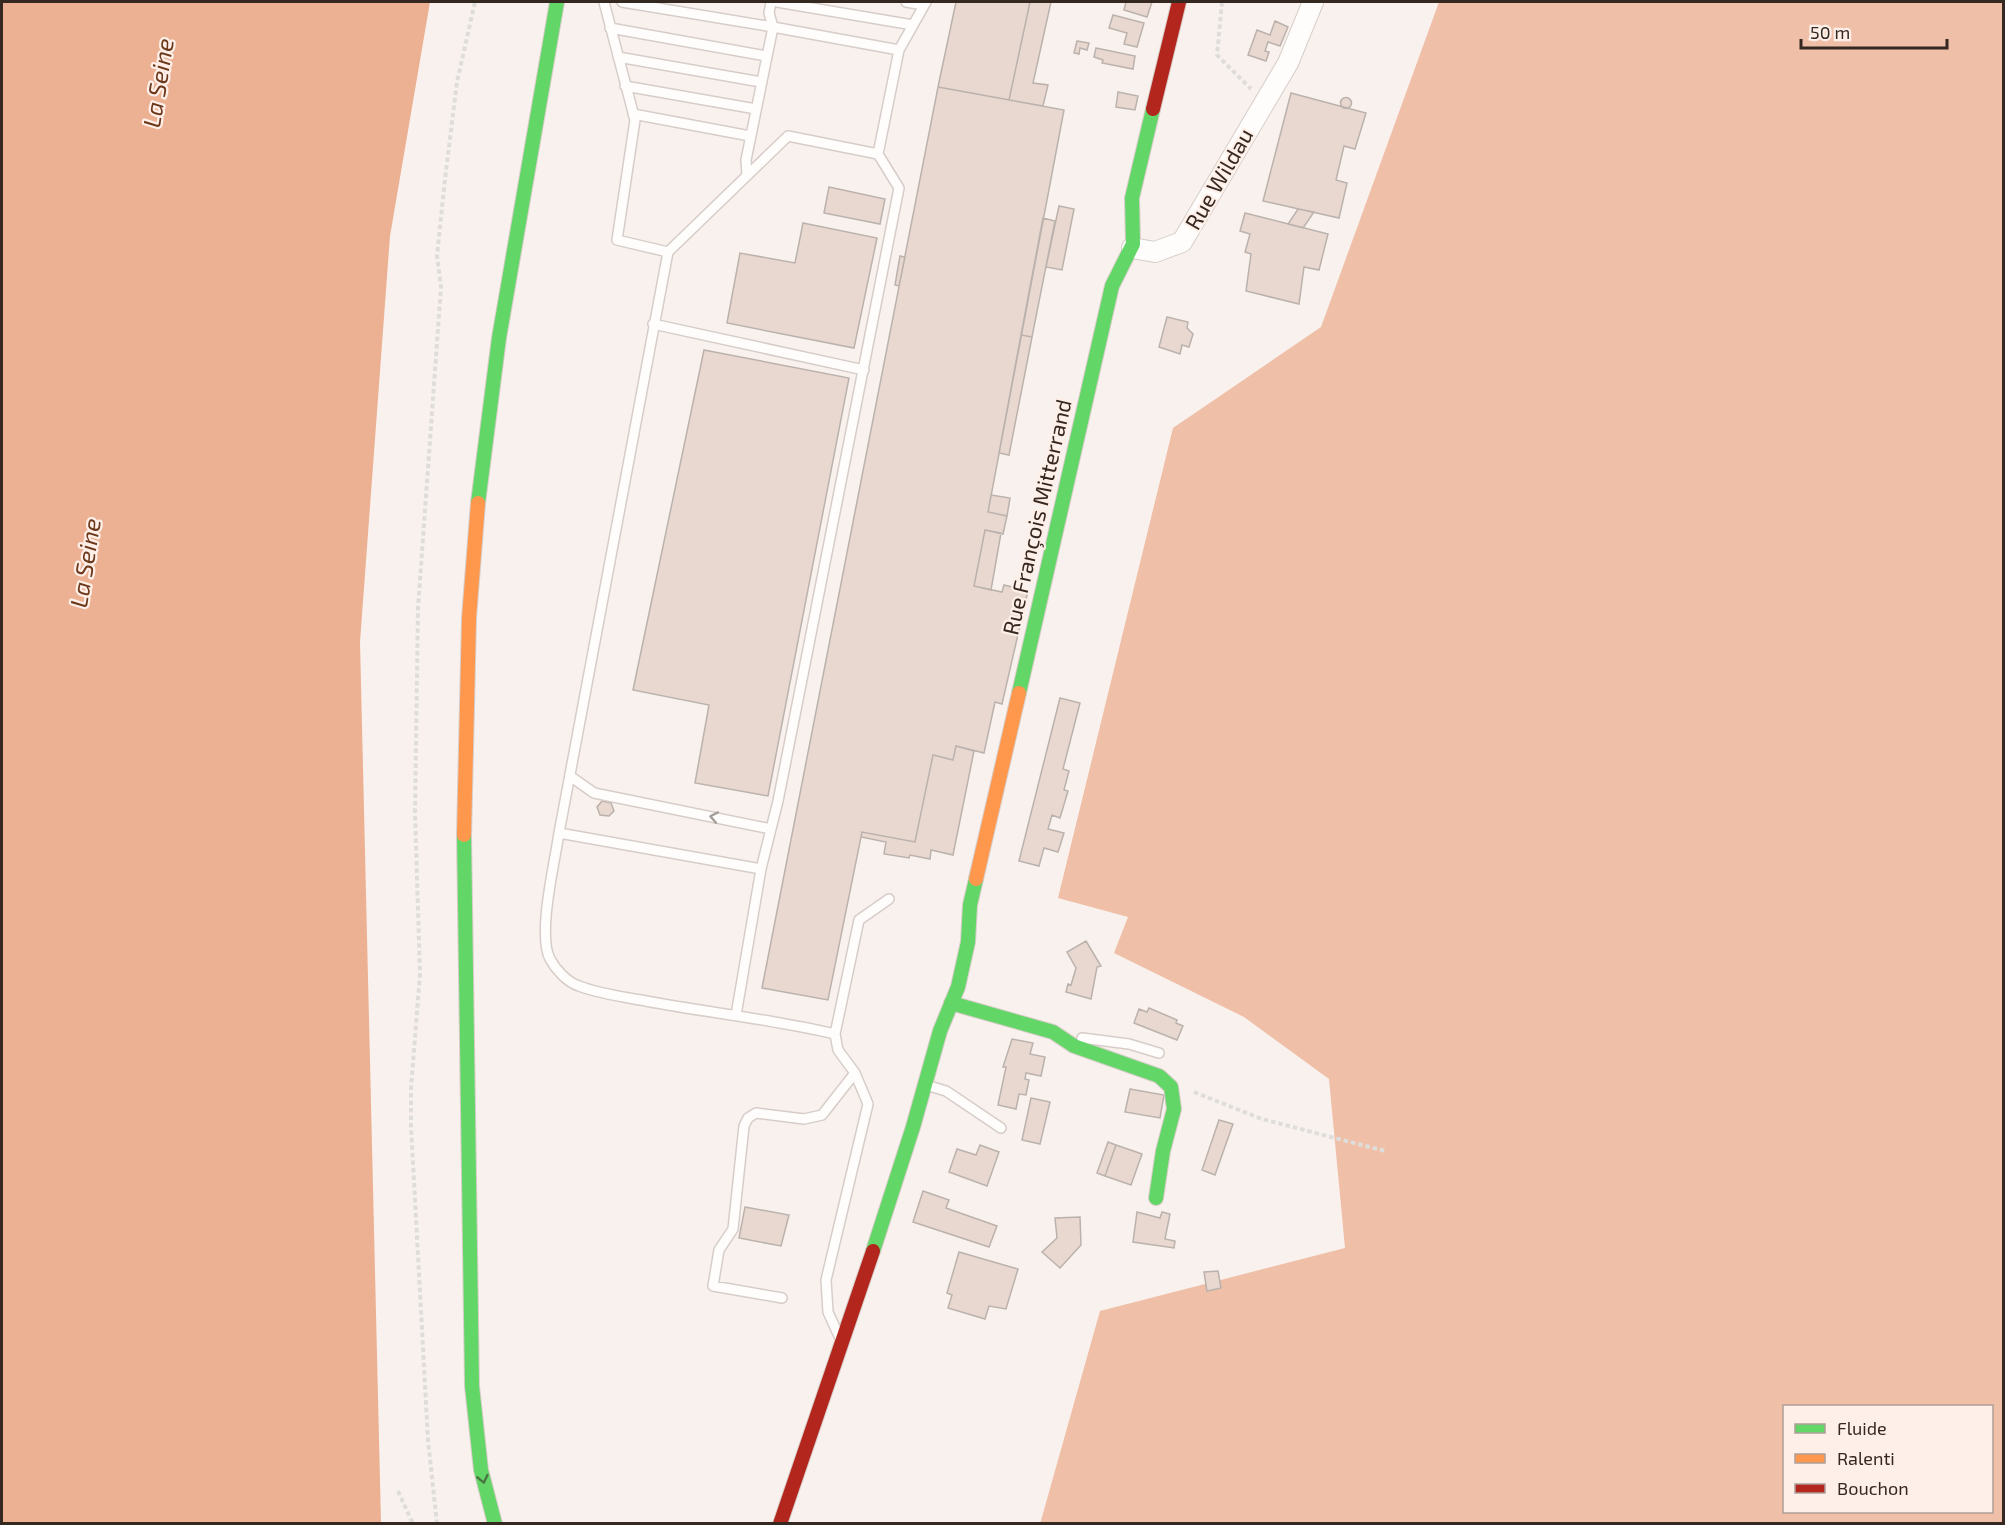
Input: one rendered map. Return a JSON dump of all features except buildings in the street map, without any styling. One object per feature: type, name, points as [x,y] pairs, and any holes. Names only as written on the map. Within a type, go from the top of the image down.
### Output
[{"type":"street","points":[[495,1524],[481,1474],[473,1400],[462,843],[470,611],[485,429],[502,305],[557,2]]},
{"type":"street","name":"Rue François Mitterrand","points":[[780,1524],[843,1345],[913,1127],[940,1031],[965,961],[970,905],[1112,286],[1132,248],[1134,230],[1130,212],[1132,198],[1179,2]]},
{"type":"street","name":"Rue Wildau","points":[[1132,248],[1155,252],[1182,242],[1288,63],[1313,2]]},
{"type":"street","points":[[951,1003],[1053,1032],[1074,1046],[1159,1076],[1171,1087],[1174,1109],[1162,1151],[1156,1197]]},
{"type":"street","points":[[473,1400],[497,1477]]},
{"type":"lane","points":[[603,2],[634,120],[617,240],[668,252]]},
{"type":"lane","points":[[622,2],[899,50]]},
{"type":"lane","points":[[747,175],[746,160],[750,136],[773,27],[769,13],[771,2]]},
{"type":"lane","points":[[777,2],[913,25]]},
{"type":"lane","points":[[736,1015],[761,869],[864,370],[899,188],[878,154],[899,50],[925,3],[906,2]]},
{"type":"lane","points":[[610,28],[766,56]]},
{"type":"lane","points":[[618,57],[761,82]]},
{"type":"lane","points":[[625,86],[756,109]]},
{"type":"lane","points":[[633,114],[750,136]]},
{"type":"lane","points":[[835,1034],[736,1015],[720,1015],[577,986],[560,973],[549,958],[544,939],[559,833],[668,252],[788,136],[878,154]]},
{"type":"lane","points":[[653,324],[864,370]]},
{"type":"lane","points":[[570,776],[594,793],[771,828]]},
{"type":"lane","points":[[559,833],[761,869]]},
{"type":"lane","points":[[843,1345],[828,1312],[826,1280],[868,1104],[855,1073],[838,1050],[835,1034],[859,920],[889,899]]},
{"type":"lane","points":[[1063,1039],[1109,1040],[1159,1053]]},
{"type":"lane","points":[[782,1298],[713,1286],[719,1250],[733,1229],[744,1126],[748,1118],[756,1113],[804,1119],[822,1115],[855,1073]]},
{"type":"lane","points":[[924,1085],[946,1091],[1001,1128]]},
{"type":"path","points":[[437,1524],[428,1440],[411,1126],[411,1088],[420,963],[415,812],[418,608],[441,286],[437,256],[457,82],[475,2]]},
{"type":"path","points":[[1222,2],[1217,55],[1264,102]]},
{"type":"path","points":[[1171,1087],[1185,1089],[1262,1119],[1385,1151]]},
{"type":"path","points":[[399,1491],[413,1524]]},
{"type":"shaded area","points":[[1439,2],[2003,2],[2003,1523],[1040,1524],[1100,1311],[1345,1248],[1329,1079],[1244,1017],[1114,953],[1128,917],[1058,898],[1173,428],[1321,327]]},
{"type":"water","name":"La Seine","points":[[2,2],[430,2],[390,236],[360,642],[381,1523],[2,1523]]},
{"type":"traffic: fast","points":[[478,503],[499,338],[557,2]]},
{"type":"traffic: fast","points":[[1019,693],[1112,286],[1133,244],[1132,198],[1153,109]]},
{"type":"traffic: fast","points":[[464,835],[472,1386],[481,1470],[495,1524]]},
{"type":"traffic: fast","points":[[873,1251],[913,1127],[940,1031],[958,987],[968,942],[970,905],[976,879]]},
{"type":"traffic: fast","points":[[951,1003],[1053,1032],[1074,1046],[1159,1076],[1171,1087],[1174,1109],[1163,1151],[1156,1198]]},
{"type":"traffic: slow","points":[[464,835],[469,618],[478,503]]},
{"type":"traffic: slow","points":[[976,879],[1019,693]]},
{"type":"traffic: jam","points":[[1153,109],[1179,2]]},
{"type":"traffic: jam","points":[[780,1524],[873,1251]]}]
